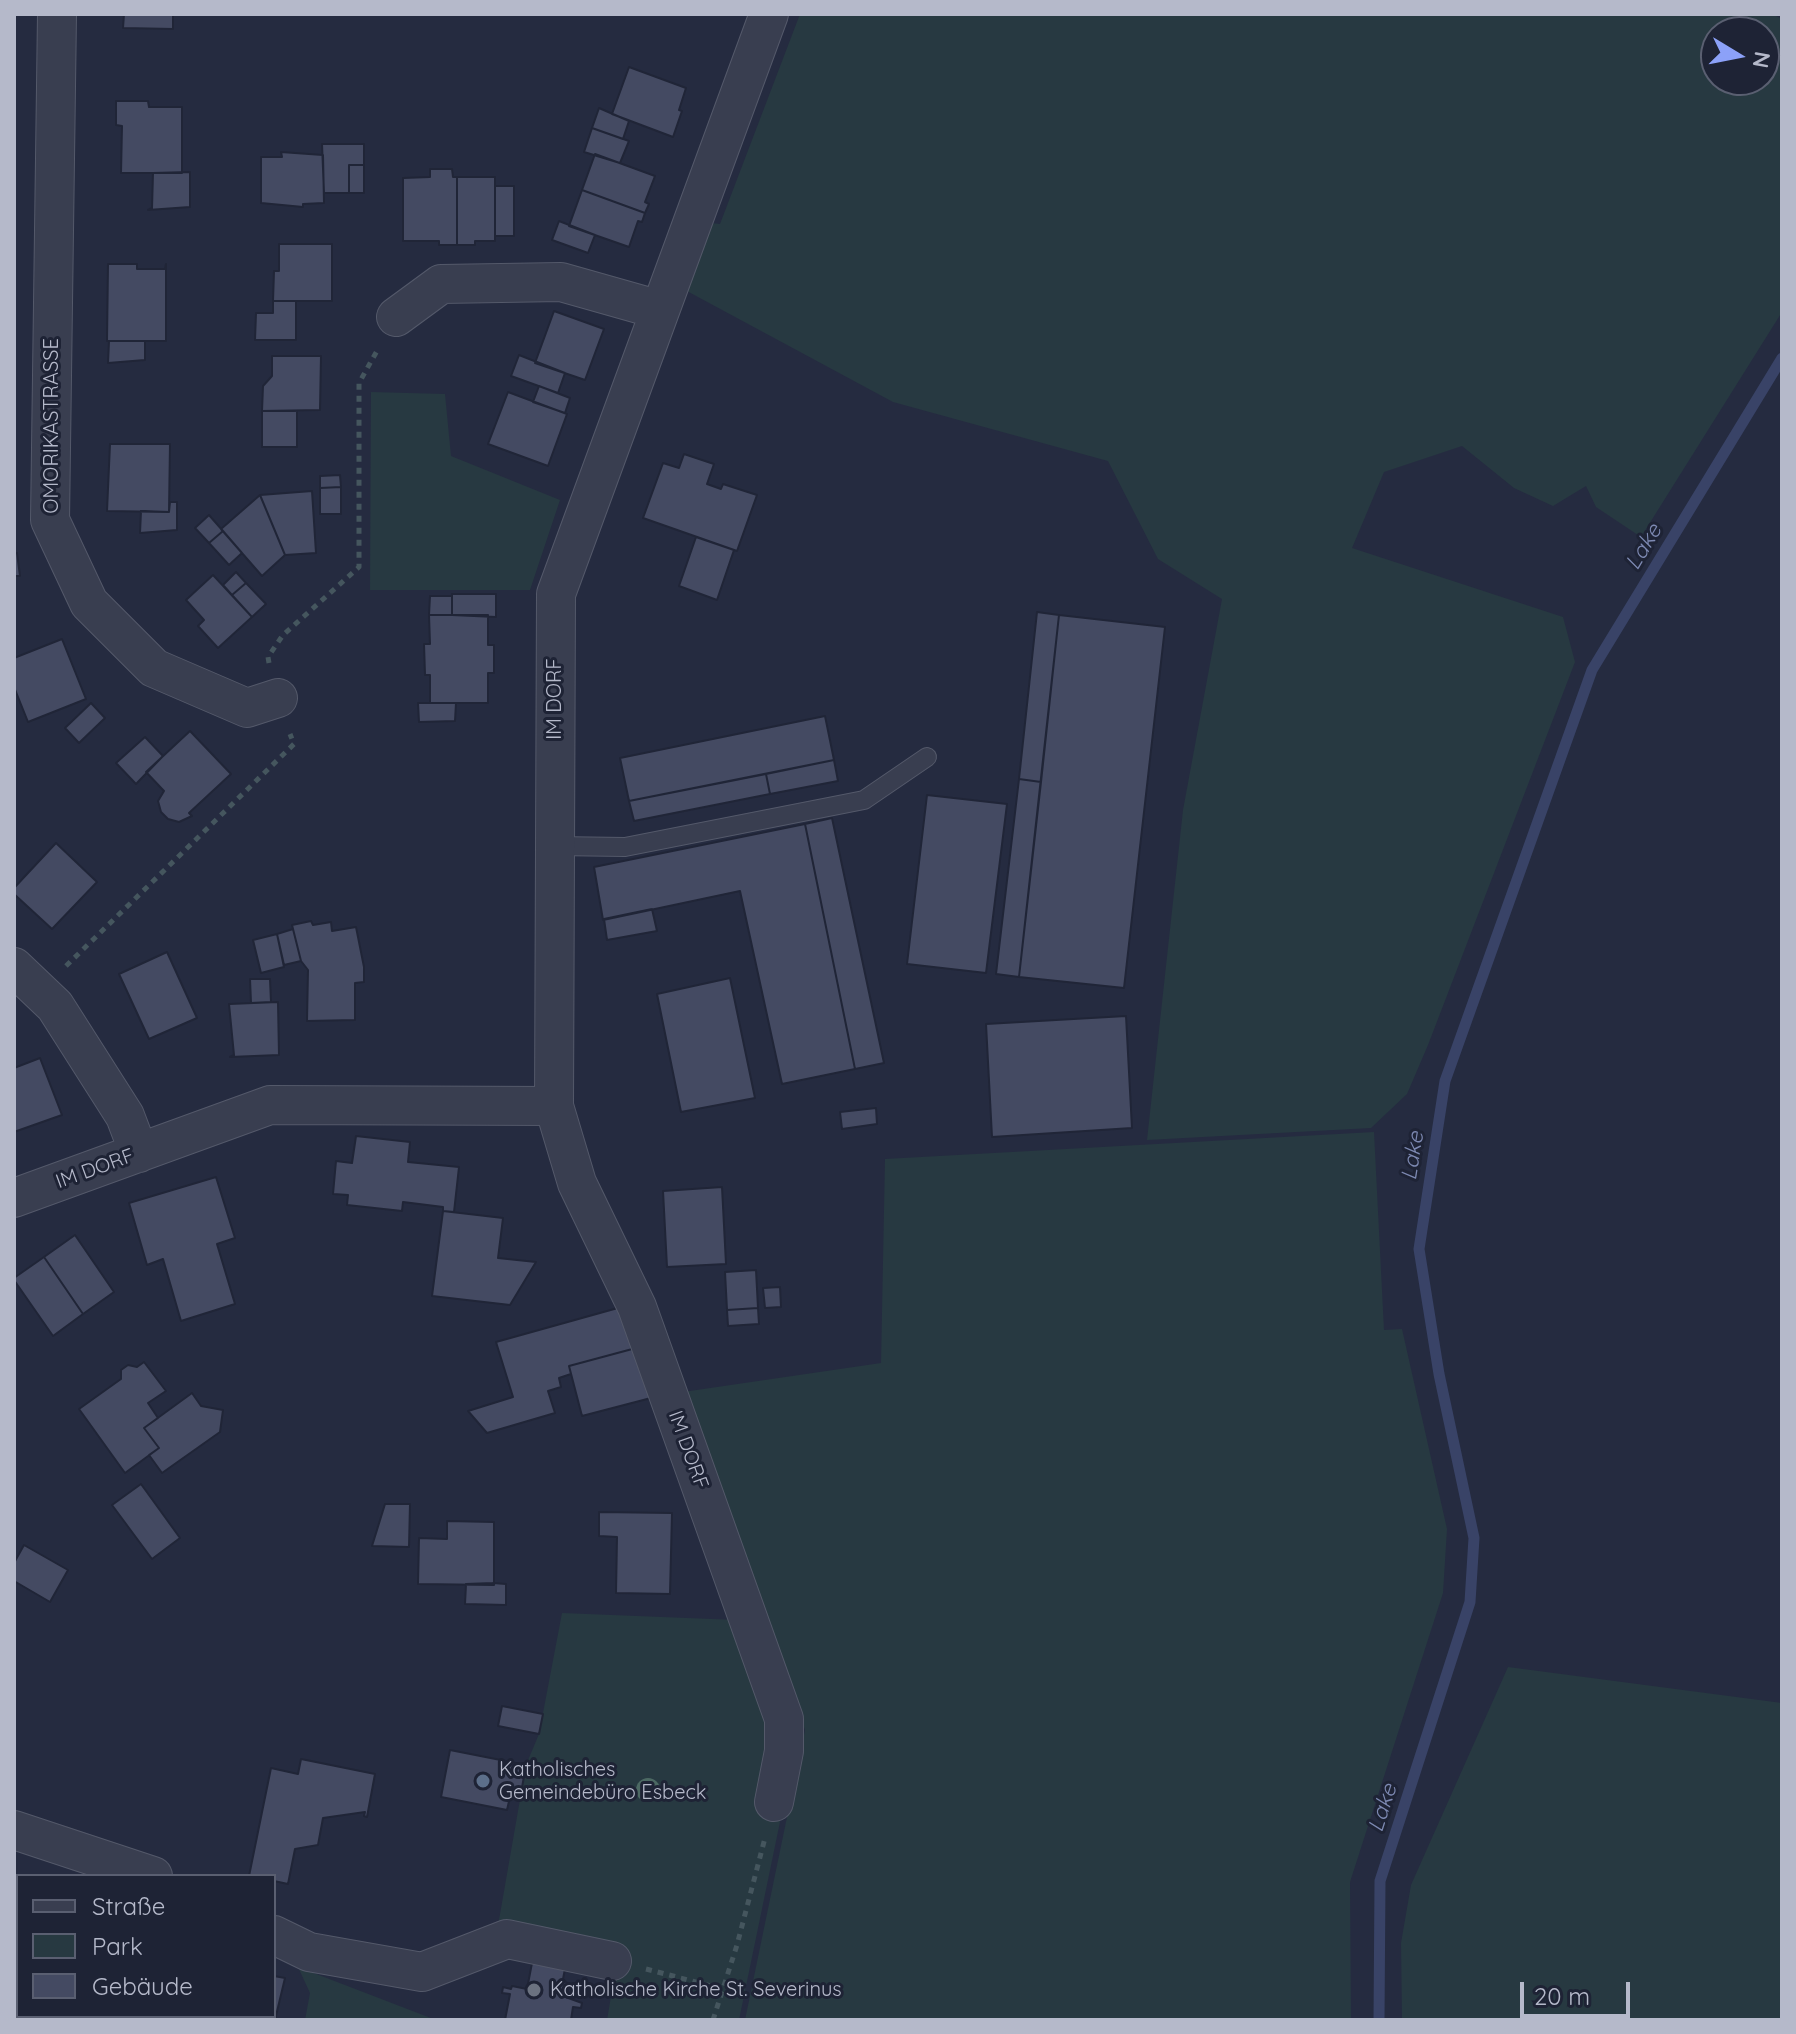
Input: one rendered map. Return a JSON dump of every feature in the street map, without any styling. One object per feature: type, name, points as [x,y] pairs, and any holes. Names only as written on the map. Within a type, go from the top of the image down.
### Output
[{"type":"street","name":"OMORIKASTRASSE","points":[[57,14],[50,520],[89,603],[154,668],[247,708],[278,698]]},
{"type":"street","name":"IM DORF","points":[[769,14],[556,594],[554,1106],[577,1183],[637,1307],[784,1719],[784,1751],[774,1802]]},
{"type":"street","points":[[396,317],[441,284],[561,282],[660,310]]},
{"type":"street","points":[[27,979],[55,1006],[125,1116],[139,1153]]},
{"type":"street","name":"IM DORF","points":[[14,1198],[270,1105],[554,1106]]},
{"type":"street","points":[[14,1830],[147,1874]]},
{"type":"street","points":[[276,1936],[309,1952],[422,1972],[507,1939],[612,1961]]},
{"type":"lane","points":[[555,846],[625,847],[864,800],[927,757]]},
{"type":"path","points":[[27,979],[294,744],[268,657],[283,635],[359,567],[359,383],[396,317]]},
{"type":"path","points":[[713,2020],[774,1802]]},
{"type":"path","points":[[612,1961],[723,1989]]},
{"type":"green space","points":[[800,14],[1776,16],[1700,16],[1700,96],[1780,96],[1782,19],[1782,312],[1641,537],[1596,507],[1586,486],[1553,506],[1514,488],[1462,446],[1384,472],[1352,548],[1563,617],[1575,662],[1407,1094],[1371,1128],[1147,1140],[1183,810],[1222,599],[1158,559],[1108,461],[893,402],[685,290],[711,223],[720,224]]},
{"type":"green space","points":[[371,392],[445,394],[451,456],[560,500],[530,590],[370,590]]},
{"type":"green space","points":[[1374,1132],[1384,1330],[1402,1329],[1447,1529],[1443,1593],[1350,1882],[1351,2020],[745,2020],[805,1730],[683,1392],[881,1363],[885,1159]]},
{"type":"green space","points":[[562,1613],[737,1620],[786,1793],[739,2020],[607,2020],[617,1961],[496,1937],[526,1765],[539,1734]]},
{"type":"green space","points":[[1508,1667],[1782,1703],[1782,2020],[1402,2020],[1401,1943],[1411,1885]]},
{"type":"green space","points":[[298,1967],[436,2020],[305,2020],[310,1993]]},
{"type":"building","points":[[124,14],[173,14],[173,29],[123,28]]},
{"type":"building","points":[[629,67],[686,88],[673,137],[612,114]]},
{"type":"building","points":[[116,101],[148,101],[149,107],[182,107],[182,173],[121,173],[122,126],[116,125]]},
{"type":"building","points":[[599,108],[629,121],[623,139],[592,128]]},
{"type":"building","points":[[592,128],[629,141],[620,163],[584,152]]},
{"type":"building","points":[[322,144],[364,144],[364,165],[349,165],[349,193],[324,193]]},
{"type":"building","points":[[281,152],[323,155],[324,203],[303,204],[303,207],[261,203],[261,157],[282,157]]},
{"type":"building","points":[[595,154],[655,176],[645,202],[649,204],[645,213],[582,190]]},
{"type":"building","points":[[349,165],[364,165],[364,193],[349,193]]},
{"type":"building","points":[[430,169],[452,169],[453,177],[457,177],[457,245],[439,245],[439,241],[403,241],[403,178],[430,177]]},
{"type":"building","points":[[190,172],[190,207],[148,210],[152,208],[153,173]]},
{"type":"building","points":[[457,177],[495,177],[495,241],[457,245]]},
{"type":"building","points":[[495,186],[514,186],[514,236],[495,236]]},
{"type":"building","points":[[582,190],[645,213],[642,222],[638,221],[629,247],[569,226]]},
{"type":"building","points":[[559,221],[595,235],[588,253],[552,240]]},
{"type":"building","points":[[279,244],[332,244],[332,301],[273,301],[274,271],[279,271]]},
{"type":"building","points":[[108,264],[137,264],[137,269],[165,269],[166,264],[166,341],[107,341]]},
{"type":"building","points":[[273,301],[296,301],[296,340],[255,340],[256,313],[273,313]]},
{"type":"building","points":[[554,311],[604,329],[585,380],[535,363]]},
{"type":"building","points":[[109,341],[145,341],[145,360],[108,363]]},
{"type":"building","points":[[519,355],[565,373],[558,393],[511,376]]},
{"type":"building","points":[[272,356],[321,356],[320,410],[262,411],[263,386],[272,376]]},
{"type":"building","points":[[539,386],[570,398],[565,413],[533,402]]},
{"type":"building","points":[[508,392],[567,414],[548,466],[488,444]]},
{"type":"building","points":[[262,411],[297,411],[297,447],[262,447]]},
{"type":"building","points":[[110,444],[170,444],[169,512],[107,511]]},
{"type":"building","points":[[684,454],[714,464],[707,484],[721,489],[723,484],[757,495],[737,551],[643,518],[663,463],[679,468]]},
{"type":"building","points":[[340,475],[341,487],[320,488],[320,476]]},
{"type":"building","points":[[341,487],[341,514],[320,514],[320,488]]},
{"type":"building","points":[[312,491],[316,553],[285,555],[260,495]]},
{"type":"building","points":[[260,495],[285,555],[262,576],[221,529]]},
{"type":"building","points":[[170,502],[177,502],[177,530],[140,533],[141,511],[169,512]]},
{"type":"building","points":[[209,515],[223,531],[209,543],[195,528]]},
{"type":"building","points":[[223,531],[242,553],[229,565],[209,543]]},
{"type":"building","points":[[696,537],[734,550],[717,600],[679,586]]},
{"type":"building","points":[[14,553],[17,553],[20,576],[14,576]]},
{"type":"building","points":[[236,572],[246,583],[232,595],[223,585]]},
{"type":"building","points":[[213,575],[252,617],[218,648],[198,626],[204,620],[186,600]]},
{"type":"building","points":[[246,583],[266,604],[252,617],[232,595]]},
{"type":"building","points":[[452,594],[496,594],[496,617],[452,615]]},
{"type":"building","points":[[430,596],[452,596],[452,615],[429,615]]},
{"type":"building","points":[[1037,612],[1059,615],[1041,782],[1019,779]]},
{"type":"building","points":[[429,615],[488,615],[488,645],[494,645],[494,673],[488,673],[488,703],[430,703],[430,675],[425,675],[424,644],[430,644]]},
{"type":"building","points":[[1059,615],[1165,627],[1124,988],[1019,977]]},
{"type":"building","points":[[62,639],[86,699],[28,722],[14,687],[14,658]]},
{"type":"building","points":[[91,703],[105,718],[79,743],[65,728]]},
{"type":"building","points":[[418,703],[456,703],[455,721],[419,722]]},
{"type":"building","points":[[825,716],[834,760],[629,801],[620,758]]},
{"type":"building","points":[[190,731],[231,774],[189,813],[192,816],[179,822],[168,819],[161,812],[158,801],[164,791],[146,772]]},
{"type":"building","points":[[145,737],[163,756],[136,784],[116,763]]},
{"type":"building","points":[[834,760],[838,781],[770,794],[766,774]]},
{"type":"building","points":[[766,774],[770,794],[634,821],[629,801]]},
{"type":"building","points":[[1019,779],[1041,782],[1019,977],[996,974]]},
{"type":"building","points":[[927,795],[1007,804],[986,973],[907,964]]},
{"type":"building","points":[[832,818],[884,1063],[855,1069],[805,824]]},
{"type":"building","points":[[805,824],[855,1069],[782,1084],[740,891],[603,920],[594,867]]},
{"type":"building","points":[[56,843],[97,882],[52,929],[14,894],[14,888]]},
{"type":"building","points":[[652,909],[657,931],[607,940],[604,919]]},
{"type":"building","points":[[311,921],[313,925],[331,922],[332,931],[356,927],[364,982],[355,983],[355,1020],[307,1021],[308,970],[301,961],[292,925]]},
{"type":"building","points":[[293,929],[301,961],[284,965],[277,934]]},
{"type":"building","points":[[277,934],[284,967],[261,973],[253,940]]},
{"type":"building","points":[[167,952],[197,1018],[149,1039],[119,974]]},
{"type":"building","points":[[730,978],[755,1098],[681,1112],[657,994]]},
{"type":"building","points":[[250,979],[270,979],[271,1002],[251,1003]]},
{"type":"building","points":[[278,1002],[279,1055],[230,1057],[234,1055],[229,1004]]},
{"type":"building","points":[[1126,1016],[1132,1128],[992,1137],[986,1024]]},
{"type":"building","points":[[40,1058],[62,1115],[14,1132],[14,1068]]},
{"type":"building","points":[[876,1108],[877,1124],[842,1129],[840,1112]]},
{"type":"building","points":[[356,1136],[410,1142],[408,1162],[459,1167],[454,1212],[443,1211],[443,1207],[403,1202],[402,1211],[347,1205],[348,1195],[333,1194],[336,1161],[352,1163]]},
{"type":"building","points":[[216,1177],[235,1238],[217,1244],[235,1304],[181,1321],[163,1259],[147,1265],[129,1203]]},
{"type":"building","points":[[722,1187],[726,1264],[667,1267],[663,1191]]},
{"type":"building","points":[[443,1211],[503,1218],[498,1258],[536,1262],[510,1305],[432,1296]]},
{"type":"building","points":[[75,1235],[114,1292],[83,1314],[44,1257]]},
{"type":"building","points":[[44,1257],[83,1314],[53,1336],[14,1280]]},
{"type":"building","points":[[756,1270],[758,1308],[727,1310],[725,1272]]},
{"type":"building","points":[[780,1287],[781,1307],[765,1308],[763,1288]]},
{"type":"building","points":[[625,1306],[636,1348],[569,1366],[571,1374],[559,1378],[561,1387],[548,1391],[555,1413],[487,1433],[468,1411],[513,1397],[496,1342]]},
{"type":"building","points":[[758,1308],[759,1324],[728,1326],[727,1310]]},
{"type":"building","points":[[636,1348],[651,1398],[582,1416],[569,1366]]},
{"type":"building","points":[[144,1362],[166,1391],[148,1403],[158,1418],[144,1428],[159,1448],[125,1473],[79,1409],[121,1379],[121,1370],[128,1365],[137,1367]]},
{"type":"building","points":[[192,1393],[201,1406],[223,1410],[220,1432],[162,1473],[149,1455],[159,1448],[144,1428]]},
{"type":"building","points":[[141,1484],[180,1538],[152,1559],[112,1505]]},
{"type":"building","points":[[385,1504],[410,1504],[409,1547],[372,1546]]},
{"type":"building","points":[[599,1512],[672,1513],[670,1594],[616,1593],[617,1537],[599,1536]]},
{"type":"building","points":[[447,1521],[494,1522],[494,1585],[418,1584],[419,1538],[447,1539]]},
{"type":"building","points":[[24,1545],[68,1570],[50,1602],[14,1581],[14,1563]]},
{"type":"building","points":[[466,1584],[506,1584],[506,1605],[465,1604]]},
{"type":"building","points":[[502,1706],[543,1714],[539,1734],[498,1726]]},
{"type":"building","name":"Katholisches Gemeindebüro Esbeck","points":[[450,1750],[526,1765],[520,1799],[510,1797],[507,1810],[441,1797]]},
{"type":"building","points":[[301,1759],[375,1774],[367,1817],[364,1816],[365,1812],[323,1818],[318,1845],[295,1849],[288,1884],[276,1881],[276,1874],[249,1874],[271,1768],[298,1774]]},
{"type":"building","points":[[16,1894],[16,2018],[61,2020],[14,2020]]},
{"type":"building","name":"Katholische Kirche St. Severinus","points":[[532,1963],[565,1969],[563,1979],[568,1984],[560,1995],[582,2003],[581,2008],[573,2007],[571,2020],[505,2020],[510,1994],[502,1993],[503,1987],[527,1989]]},
{"type":"building","points":[[276,1976],[285,1978],[276,2016]]},
{"type":"building","points":[[220,2018],[275,2018],[275,2020]]},
{"type":"waterway","name":"Lake","points":[[1379,2020],[1380,1881],[1470,1602],[1474,1538],[1439,1374],[1419,1249],[1445,1081],[1592,670],[1782,358]]},
{"type":"place","name":"Katholisches Gemeindebüro Esbeck","points":[[483,1781]]},
{"type":"place","name":"Katholische Kirche St. Severinus","points":[[534,1990]]}]
